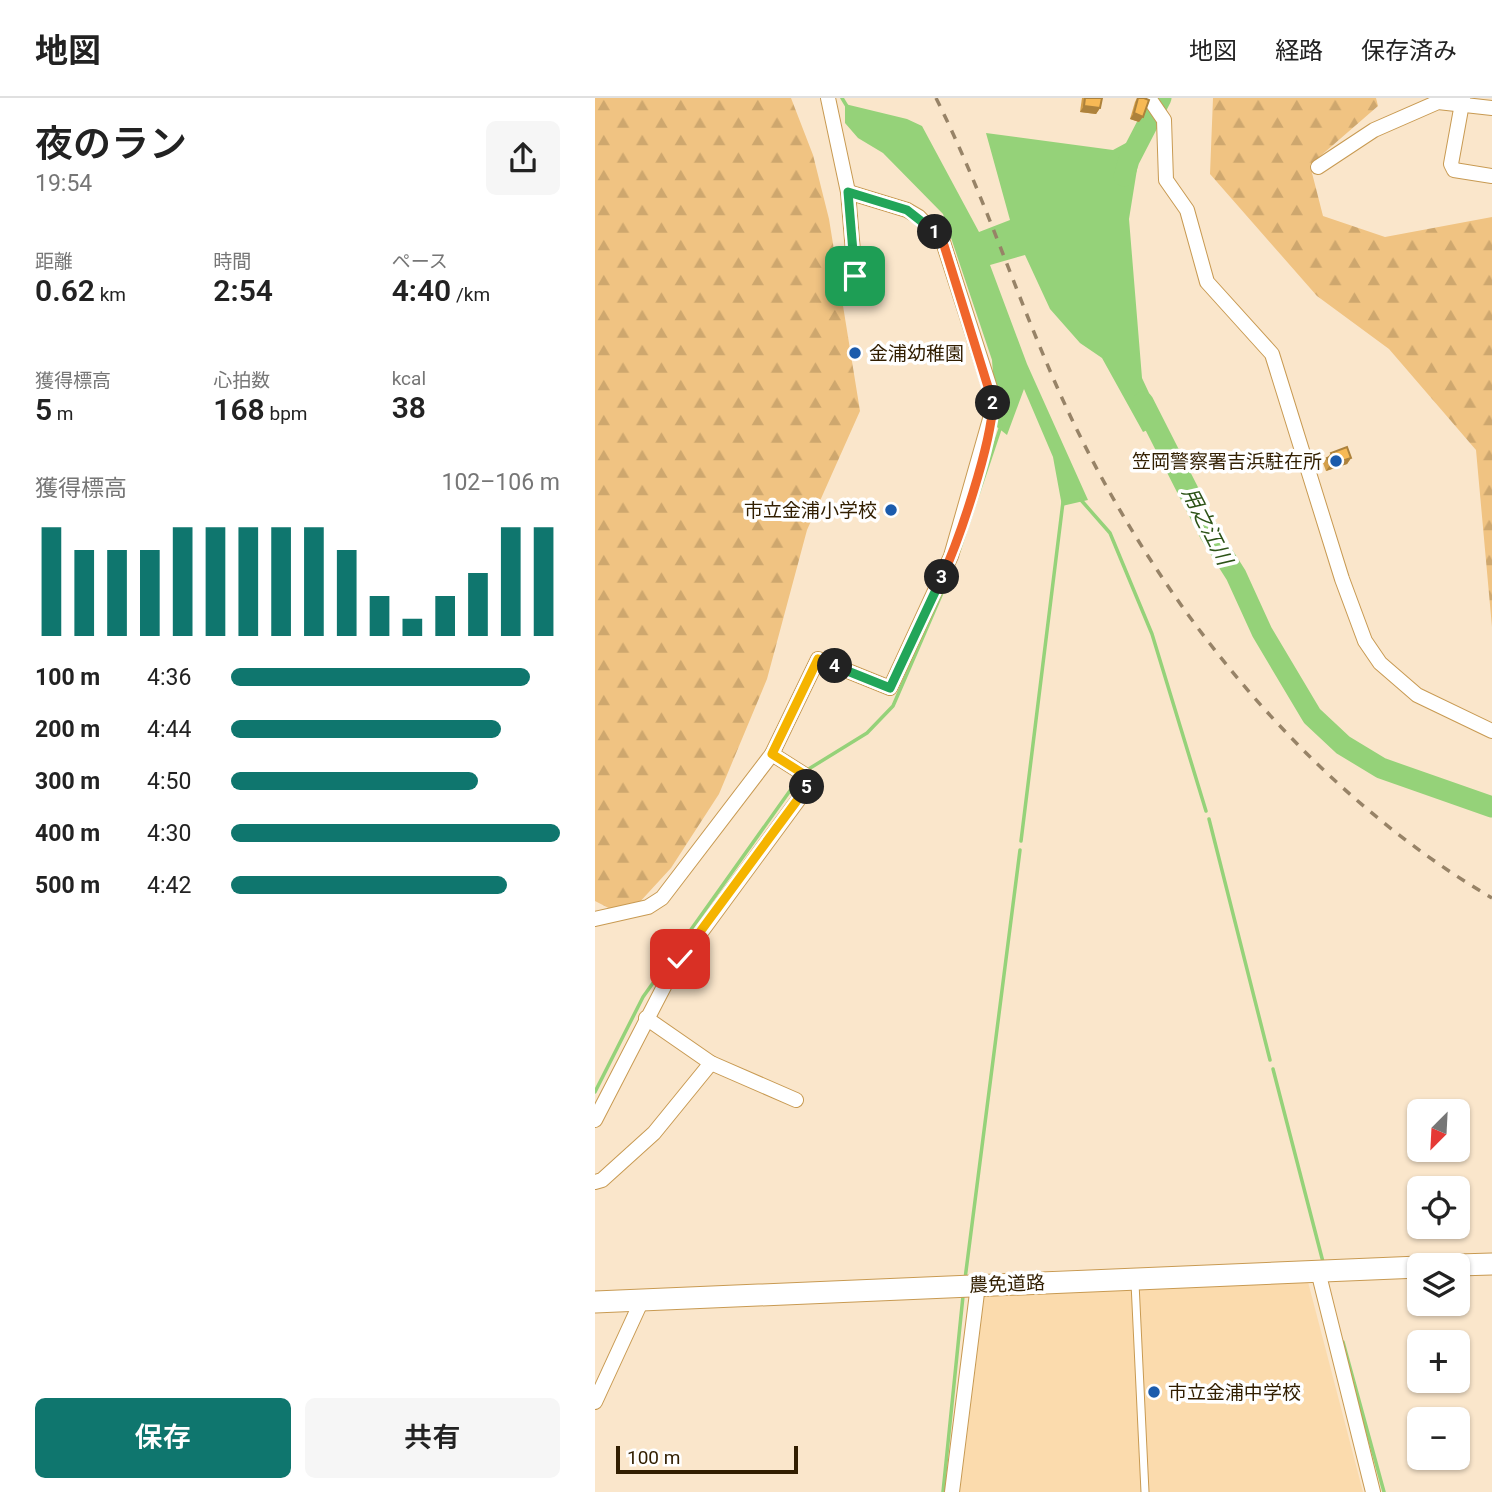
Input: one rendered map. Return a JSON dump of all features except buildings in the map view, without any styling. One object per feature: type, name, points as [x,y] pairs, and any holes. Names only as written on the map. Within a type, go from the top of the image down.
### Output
[{"type":"street","points":[[828,98],[848,192],[855,276]]},
{"type":"street","points":[[1149,98],[1164,120],[1166,180],[1187,210],[1207,282],[1272,354],[1342,579],[1365,641],[1380,663],[1417,695],[1492,731]]},
{"type":"street","points":[[1463,101],[1451,164],[1454,170],[1492,176]]},
{"type":"street","points":[[1318,167],[1374,130],[1421,108],[1439,102],[1463,101],[1492,108]]},
{"type":"street","points":[[595,919],[648,907],[662,898],[773,755],[818,659],[890,688],[951,556],[992,412],[991,391],[943,242],[919,217],[907,210],[848,192]]},
{"type":"street","points":[[595,1119],[646,1018],[680,959],[813,780],[773,755]]},
{"type":"street","points":[[646,1018],[711,1063],[796,1100]]},
{"type":"street","points":[[595,1182],[602,1180],[654,1133],[711,1063]]},
{"type":"street","points":[[1470,1265],[1492,1264]]},
{"type":"street","name":"農免道路","points":[[595,1302],[1407,1267]]},
{"type":"street","points":[[1318,1271],[1373,1492]]},
{"type":"street","points":[[952,1492],[978,1285]]},
{"type":"street","points":[[595,1402],[642,1300]]},
{"type":"lane","points":[[1135,1280],[1145,1492]]},
{"type":"shaded area","points":[[845,104],[907,119],[922,126],[979,232],[1010,220],[986,133],[1113,150],[1126,143],[1139,157],[1129,219],[1142,378],[1163,423],[1143,432],[1102,358],[1080,343],[1050,309],[1025,255],[990,265],[1027,364],[1088,500],[1062,506],[1053,457],[1024,389],[1007,435],[997,427],[992,360],[943,214],[883,153],[858,138],[845,123]]},
{"type":"shaded area","name":"市立金浦中学校","points":[[1307,1278],[1363,1492],[960,1492],[985,1292]]},
{"type":"green space","points":[[595,98],[791,98],[813,155],[829,219],[860,411],[807,530],[767,679],[719,794],[671,868],[626,917],[595,901]]},
{"type":"green space","points":[[1213,98],[1376,98],[1378,106],[1310,165],[1323,216],[1385,237],[1492,217],[1492,627],[1476,450],[1389,349],[1317,296],[1210,174]]},
{"type":"waterway","points":[[842,98],[848,108]]},
{"type":"waterway","name":"用之江川","points":[[1124,176],[1129,160],[1161,98]]},
{"type":"waterway","name":"用之江川","points":[[1143,402],[1210,534],[1236,575],[1262,632],[1312,716],[1343,745],[1381,768],[1492,807]]},
{"type":"waterway","points":[[959,551],[1001,426]]},
{"type":"waterway","points":[[1081,500],[1110,533],[1152,634],[1206,811]]},
{"type":"waterway","points":[[1021,841],[1063,502]]},
{"type":"waterway","points":[[807,770],[867,733],[893,706],[951,572]]},
{"type":"waterway","points":[[595,1092],[643,997],[799,778]]},
{"type":"waterway","points":[[1209,819],[1270,1060]]},
{"type":"waterway","points":[[965,1279],[1020,850]]},
{"type":"waterway","points":[[1273,1069],[1323,1262]]},
{"type":"waterway","points":[[943,1492],[963,1296]]},
{"type":"waterway","points":[[1343,1342],[1384,1492]]},
{"type":"railway","points":[[936,98],[1081,438],[1118,506],[1204,637],[1254,698],[1308,755],[1366,808],[1427,856],[1492,898]]},
{"type":"place","name":"金浦幼稚園","points":[[855,353]]},
{"type":"place","name":"笠岡警察署吉浜駐在所","points":[[1336,461]]},
{"type":"place","name":"市立金浦小学校","points":[[891,510]]},
{"type":"place","name":"市立金浦中学校","points":[[1154,1392]]},
{"type":"route","points":[[680,959],[813,780],[772,754],[818,659],[890,688],[951,556],[976,476],[993,400],[943,242],[919,217],[907,210],[848,192],[855,276]]}]
